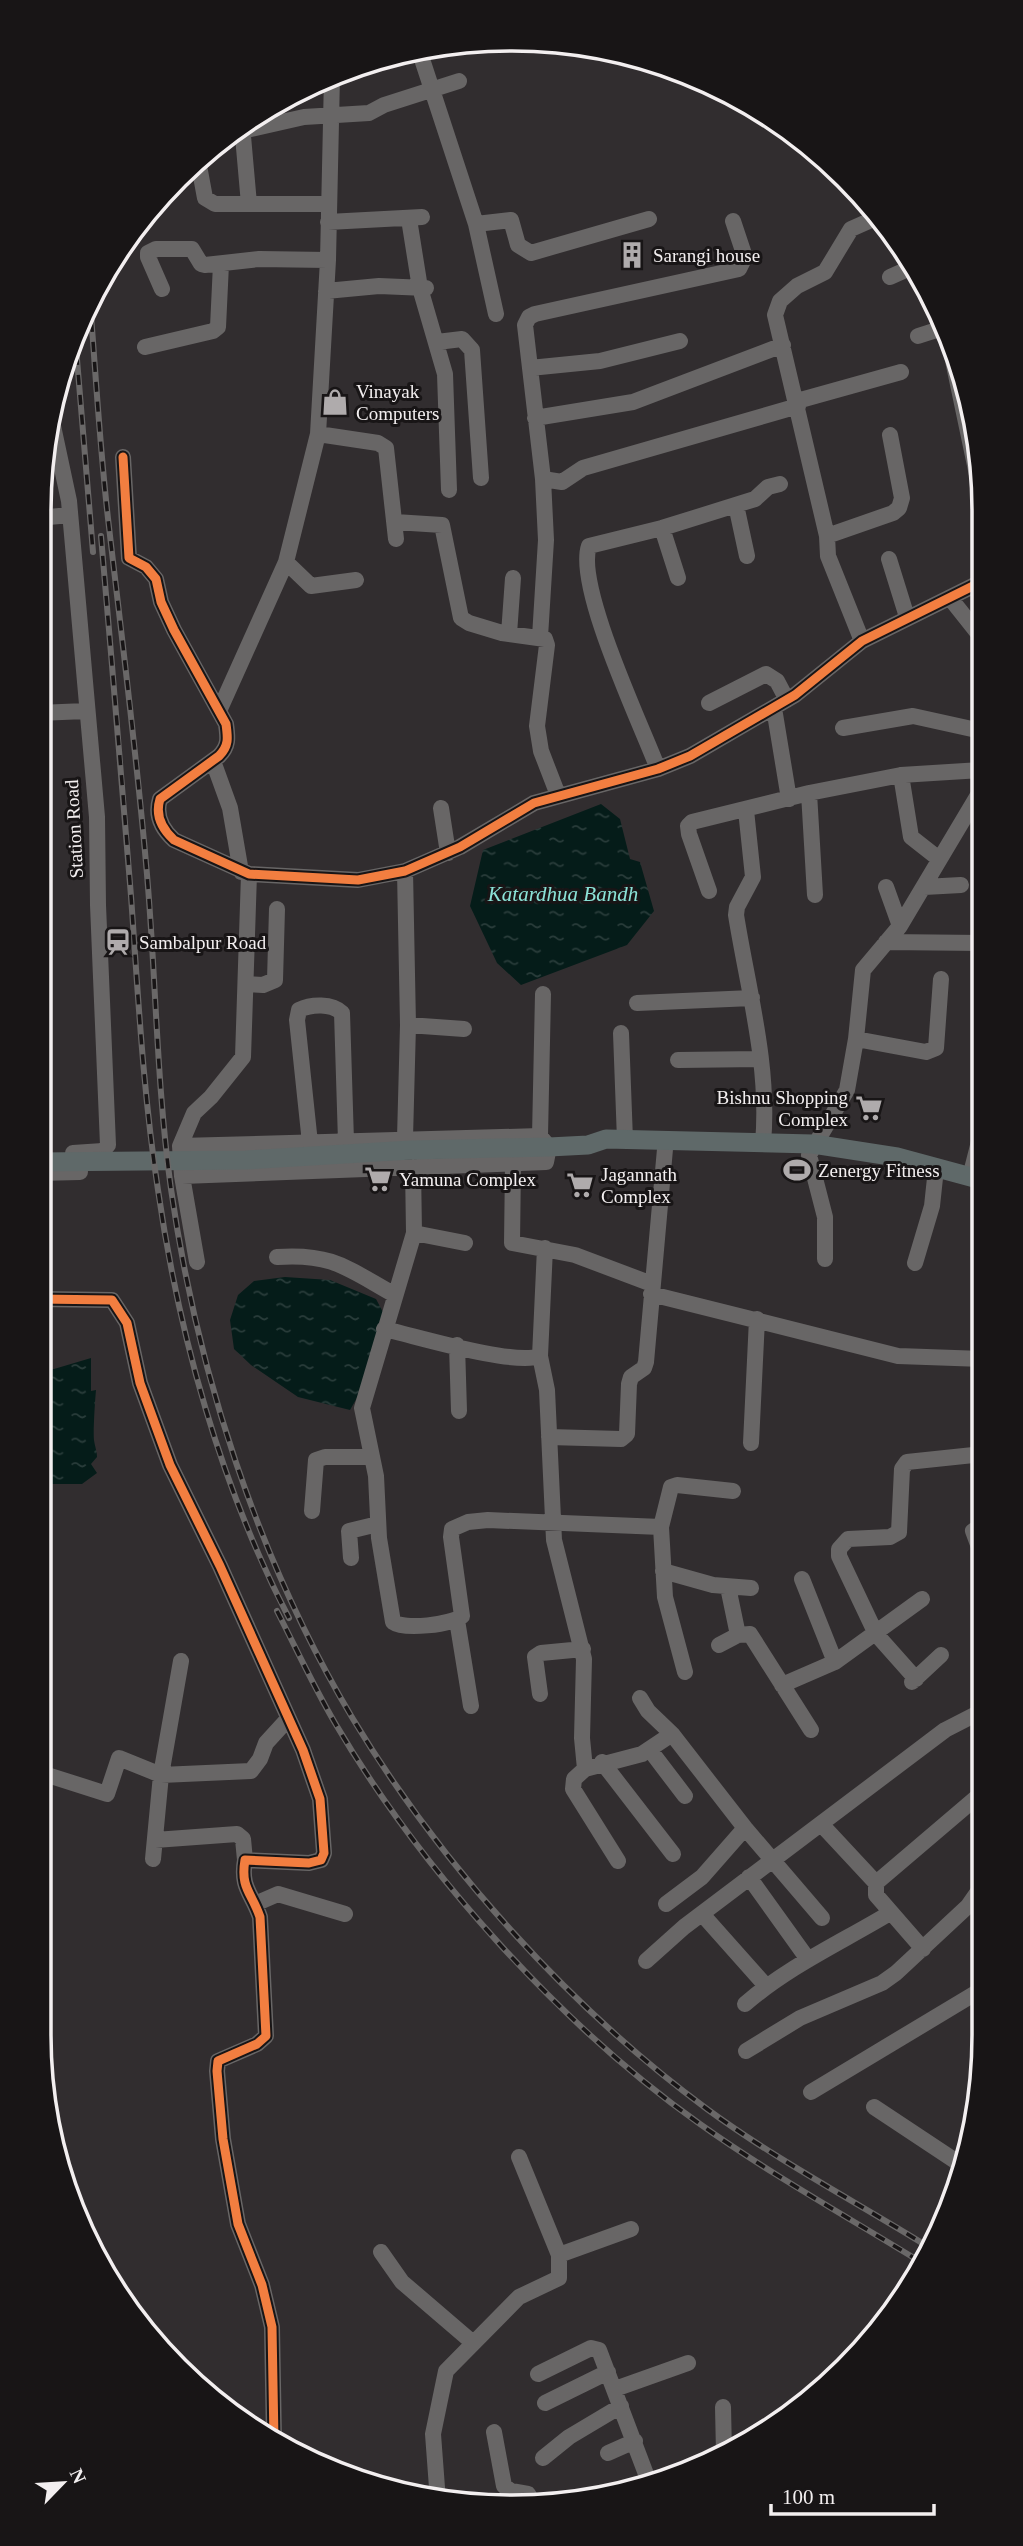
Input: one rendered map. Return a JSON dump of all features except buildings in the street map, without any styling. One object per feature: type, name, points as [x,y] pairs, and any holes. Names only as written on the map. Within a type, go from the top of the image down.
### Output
[{"type":"main road","points":[[588,1145],[606,1139],[763,1143],[897,1157],[972,1177]]},
{"type":"main road","points":[[51,1162],[246,1160],[539,1144],[588,1145],[605,1149],[811,1150],[972,1189]]},
{"type":"street","points":[[422,60],[476,224],[495,314]]},
{"type":"street","points":[[261,125],[304,117],[369,113],[384,105],[459,81]]},
{"type":"street","points":[[219,711],[286,562],[318,434],[328,260],[331,88]]},
{"type":"street","points":[[243,138],[248,204]]},
{"type":"street","points":[[200,172],[208,202],[328,204]]},
{"type":"street","points":[[328,222],[416,218],[423,288],[445,374],[449,490]]},
{"type":"street","points":[[476,224],[511,220],[518,245],[531,253],[649,219]]},
{"type":"street","points":[[540,636],[546,540],[543,479],[525,325],[528,317],[739,269],[744,257],[733,221]]},
{"type":"street","points":[[862,641],[828,556],[827,537],[775,315],[780,301],[797,286],[825,272],[851,229],[869,221]]},
{"type":"street","points":[[162,289],[148,257],[151,250],[187,248],[195,252],[201,264],[259,259],[328,260]]},
{"type":"street","points":[[145,347],[214,331],[218,327],[221,264]]},
{"type":"street","points":[[890,277],[904,271]]},
{"type":"street","points":[[326,291],[379,286],[423,288]]},
{"type":"street","points":[[918,336],[935,331]]},
{"type":"street","points":[[437,342],[462,339],[472,350],[481,478]]},
{"type":"street","points":[[530,368],[600,361],[680,341]]},
{"type":"street","points":[[535,418],[633,402],[783,345]]},
{"type":"street","points":[[543,479],[562,482],[583,468],[901,372]]},
{"type":"street","points":[[318,434],[377,443],[386,448],[396,539]]},
{"type":"street","points":[[827,537],[900,508],[902,498],[890,435]]},
{"type":"street","points":[[123,457],[130,558],[146,567],[156,579],[161,602],[219,711],[228,737],[226,749],[213,761],[160,799],[159,818],[165,831],[174,840],[245,873],[358,880],[405,871],[448,853],[520,810],[558,795],[658,769],[710,746],[780,704],[862,641],[972,587]]},
{"type":"street","name":"Station Road","points":[[51,1153],[83,1153],[106,1148],[97,817],[70,515],[54,459]]},
{"type":"street","points":[[658,769],[597,616],[586,554],[589,546],[662,528],[755,499],[768,487],[780,484]]},
{"type":"street","points":[[736,505],[747,556]]},
{"type":"street","points":[[51,517],[70,515]]},
{"type":"street","points":[[395,522],[442,525],[461,618],[469,623],[509,634],[540,636],[545,639],[547,645],[537,726],[538,741],[558,795]]},
{"type":"street","points":[[662,528],[678,578]]},
{"type":"street","points":[[889,559],[907,617]]},
{"type":"street","points":[[286,562],[311,586],[356,580]]},
{"type":"street","points":[[509,634],[513,578]]},
{"type":"street","points":[[950,598],[972,626]]},
{"type":"street","points":[[709,703],[766,674],[777,681],[789,799]]},
{"type":"street","points":[[51,712],[86,711]]},
{"type":"street","points":[[843,728],[913,716],[972,729]]},
{"type":"street","points":[[197,1262],[182,1176],[180,1146],[194,1113],[211,1097],[243,1057],[247,984],[245,873],[230,808],[213,761]]},
{"type":"street","points":[[709,891],[688,826],[700,819],[901,775],[972,771]]},
{"type":"street","points":[[901,775],[911,838],[939,859]]},
{"type":"street","points":[[809,793],[815,895]]},
{"type":"street","points":[[825,1259],[825,1217],[811,1150],[847,1090],[856,1039],[863,970],[900,926],[972,805]]},
{"type":"street","points":[[441,808],[448,853]]},
{"type":"street","points":[[746,810],[753,877],[737,906],[736,915],[752,998],[765,1099],[763,1143]]},
{"type":"street","points":[[405,871],[408,1025],[405,1138]]},
{"type":"street","points":[[924,887],[961,885]]},
{"type":"street","points":[[886,887],[900,926]]},
{"type":"street","points":[[247,984],[263,985],[275,980],[277,909]]},
{"type":"street","points":[[886,942],[972,943]]},
{"type":"street","points":[[856,1039],[926,1052],[936,1048],[941,979]]},
{"type":"street","points":[[182,1176],[546,1162],[539,1144],[543,994]]},
{"type":"street","points":[[638,1003],[752,998]]},
{"type":"street","points":[[310,1143],[297,1020],[299,1010],[304,1007],[332,1006],[342,1013],[346,1141]]},
{"type":"street","points":[[408,1025],[464,1029]]},
{"type":"street","points":[[621,1033],[625,1140]]},
{"type":"street","points":[[678,1060],[760,1059]]},
{"type":"street","points":[[180,1146],[405,1138],[539,1144]]},
{"type":"street","points":[[549,1437],[625,1438],[629,1384],[631,1377],[644,1368],[646,1362],[665,1149]]},
{"type":"street","points":[[513,1164],[510,1238],[519,1246],[545,1248],[575,1255],[694,1307],[757,1319],[898,1356],[972,1359]]},
{"type":"street","points":[[413,1167],[414,1233],[362,1408],[377,1486],[378,1524],[393,1622],[402,1626],[457,1620],[463,1616],[452,1529],[477,1520],[662,1527]]},
{"type":"street","points":[[51,1173],[80,1172]]},
{"type":"street","points":[[915,1263],[932,1206],[935,1178]]},
{"type":"street","points":[[414,1233],[465,1243]]},
{"type":"street","points":[[545,1248],[540,1356],[547,1390],[552,1524],[557,1555],[583,1649],[585,1769]]},
{"type":"street","points":[[277,1257],[318,1256],[334,1261],[395,1295]]},
{"type":"street","points":[[51,1299],[112,1300],[127,1323],[140,1383],[170,1465],[220,1566],[287,1720],[303,1750],[320,1799],[324,1853],[321,1860],[309,1863],[245,1860]]},
{"type":"street","points":[[751,1443],[757,1319]]},
{"type":"street","points":[[384,1329],[492,1353],[531,1358],[540,1356]]},
{"type":"street","points":[[457,1345],[458,1411]]},
{"type":"street","points":[[941,1655],[914,1680],[877,1634],[839,1556],[843,1542],[856,1537],[890,1537],[899,1532],[902,1469],[907,1462],[972,1455]]},
{"type":"street","points":[[312,1511],[316,1461],[325,1457],[370,1457]]},
{"type":"street","points":[[685,1672],[665,1597],[663,1571],[662,1527],[671,1487],[677,1485],[733,1491]]},
{"type":"street","points":[[351,1558],[349,1531],[378,1524]]},
{"type":"street","points":[[663,1571],[696,1582],[751,1588]]},
{"type":"street","points":[[802,1578],[835,1662]]},
{"type":"street","points":[[728,1587],[738,1635]]},
{"type":"street","points":[[782,1685],[835,1662],[922,1599]]},
{"type":"street","points":[[457,1620],[471,1706]]},
{"type":"street","points":[[719,1646],[745,1633],[754,1638],[811,1730]]},
{"type":"street","points":[[540,1694],[535,1657],[541,1653],[583,1649]]},
{"type":"street","points":[[153,1859],[161,1775],[181,1661]]},
{"type":"street","points":[[640,1698],[822,1919]]},
{"type":"street","points":[[646,1961],[749,1877],[822,1825],[945,1730],[972,1716]]},
{"type":"street","points":[[51,1776],[107,1794],[119,1758],[161,1775],[251,1771],[260,1759],[266,1743],[287,1720]]},
{"type":"street","points":[[618,1861],[573,1789],[574,1779],[585,1769],[602,1762],[650,1751],[672,1734]]},
{"type":"street","points":[[650,1751],[685,1796]]},
{"type":"street","points":[[602,1762],[673,1854]]},
{"type":"street","points":[[876,1882],[972,1801]]},
{"type":"street","points":[[822,1825],[876,1882],[876,1895],[923,1949]]},
{"type":"street","points":[[666,1904],[702,1877],[745,1828]]},
{"type":"street","points":[[155,1840],[237,1834],[243,1839],[243,1877],[246,1891],[260,1917],[266,2036],[257,2044],[218,2061],[217,2071],[223,2139],[238,2224],[261,2285],[270,2318],[273,2429]]},
{"type":"street","points":[[749,1877],[807,1958]]},
{"type":"street","points":[[255,1904],[278,1894],[345,1914]]},
{"type":"street","points":[[746,2051],[800,2018],[882,1983],[923,1949],[972,1902]]},
{"type":"street","points":[[745,2004],[807,1958],[822,1954],[890,1913]]},
{"type":"street","points":[[702,1914],[766,1986]]},
{"type":"street","points":[[811,2092],[972,1995]]},
{"type":"street","points":[[874,2108],[955,2161]]},
{"type":"street","points":[[437,2489],[433,2434],[446,2371],[519,2297],[559,2277],[559,2255],[519,2157]]},
{"type":"street","points":[[559,2255],[631,2230]]},
{"type":"street","points":[[381,2252],[402,2282],[472,2342]]},
{"type":"street","points":[[538,2374],[592,2348],[599,2350],[647,2475]]},
{"type":"street","points":[[615,2389],[688,2363]]},
{"type":"street","points":[[545,2403],[608,2372]]},
{"type":"street","points":[[542,2458],[569,2437],[621,2406]]},
{"type":"street","points":[[723,2407],[724,2443]]},
{"type":"street","points":[[494,2432],[504,2486],[511,2491],[528,2494]]},
{"type":"street","points":[[608,2453],[635,2441]]},
{"type":"water","name":"Katardhua Bandh","points":[[601,804],[620,819],[630,859],[640,862],[654,911],[627,945],[521,985],[497,963],[470,906],[483,850]]},
{"type":"water","points":[[285,1277],[330,1280],[376,1299],[384,1314],[358,1396],[350,1410],[298,1397],[251,1365],[234,1349],[230,1320],[238,1295],[254,1281]]},
{"type":"water","points":[[91,1358],[91,1391],[96,1390],[94,1436],[97,1457],[91,1464],[97,1473],[82,1484],[51,1484],[51,1369]]},
{"type":"railway","points":[[92,322],[106,499],[146,863],[162,1108],[171,1189],[182,1258],[215,1395],[236,1463],[288,1595],[353,1719],[388,1774],[468,1880],[558,1980],[606,2026],[707,2109],[788,2163],[922,2243]]},
{"type":"railway","points":[[77,358],[93,552]]},
{"type":"railway","points":[[101,536],[145,1080],[167,1245],[191,1355],[223,1464],[265,1568],[289,1618]]},
{"type":"railway","points":[[277,1611],[335,1723],[409,1834],[452,1889],[546,1993],[596,2041],[700,2124],[914,2258]]},
{"type":"cycle path","points":[[123,457],[129,558],[146,567],[156,579],[161,602],[174,630],[226,724],[227,742],[219,756],[160,799],[158,811],[161,821],[174,840],[249,874],[358,880],[405,871],[460,847],[534,803],[658,769],[690,756],[795,695],[862,641],[972,586]]},
{"type":"cycle path","points":[[51,1299],[112,1300],[127,1323],[140,1383],[170,1465],[220,1566],[303,1750],[320,1799],[324,1853],[321,1860],[309,1863],[245,1860],[245,1884],[260,1917],[266,2036],[257,2044],[218,2061],[217,2071],[223,2139],[238,2224],[262,2285],[272,2327],[274,2429]]},
{"type":"place","name":"Sarangi house","points":[[632,255]]},
{"type":"place","name":"Vinayak Computers","points":[[335,402]]},
{"type":"place","name":"Sambalpur Road","points":[[118,942]]},
{"type":"place","name":"Bishnu Shopping Complex","points":[[869,1108]]},
{"type":"place","name":"Zenergy Fitness","points":[[797,1170]]},
{"type":"place","name":"Yamuna Complex","points":[[378,1179]]},
{"type":"place","name":"Jagannath Complex","points":[[580,1185]]}]
